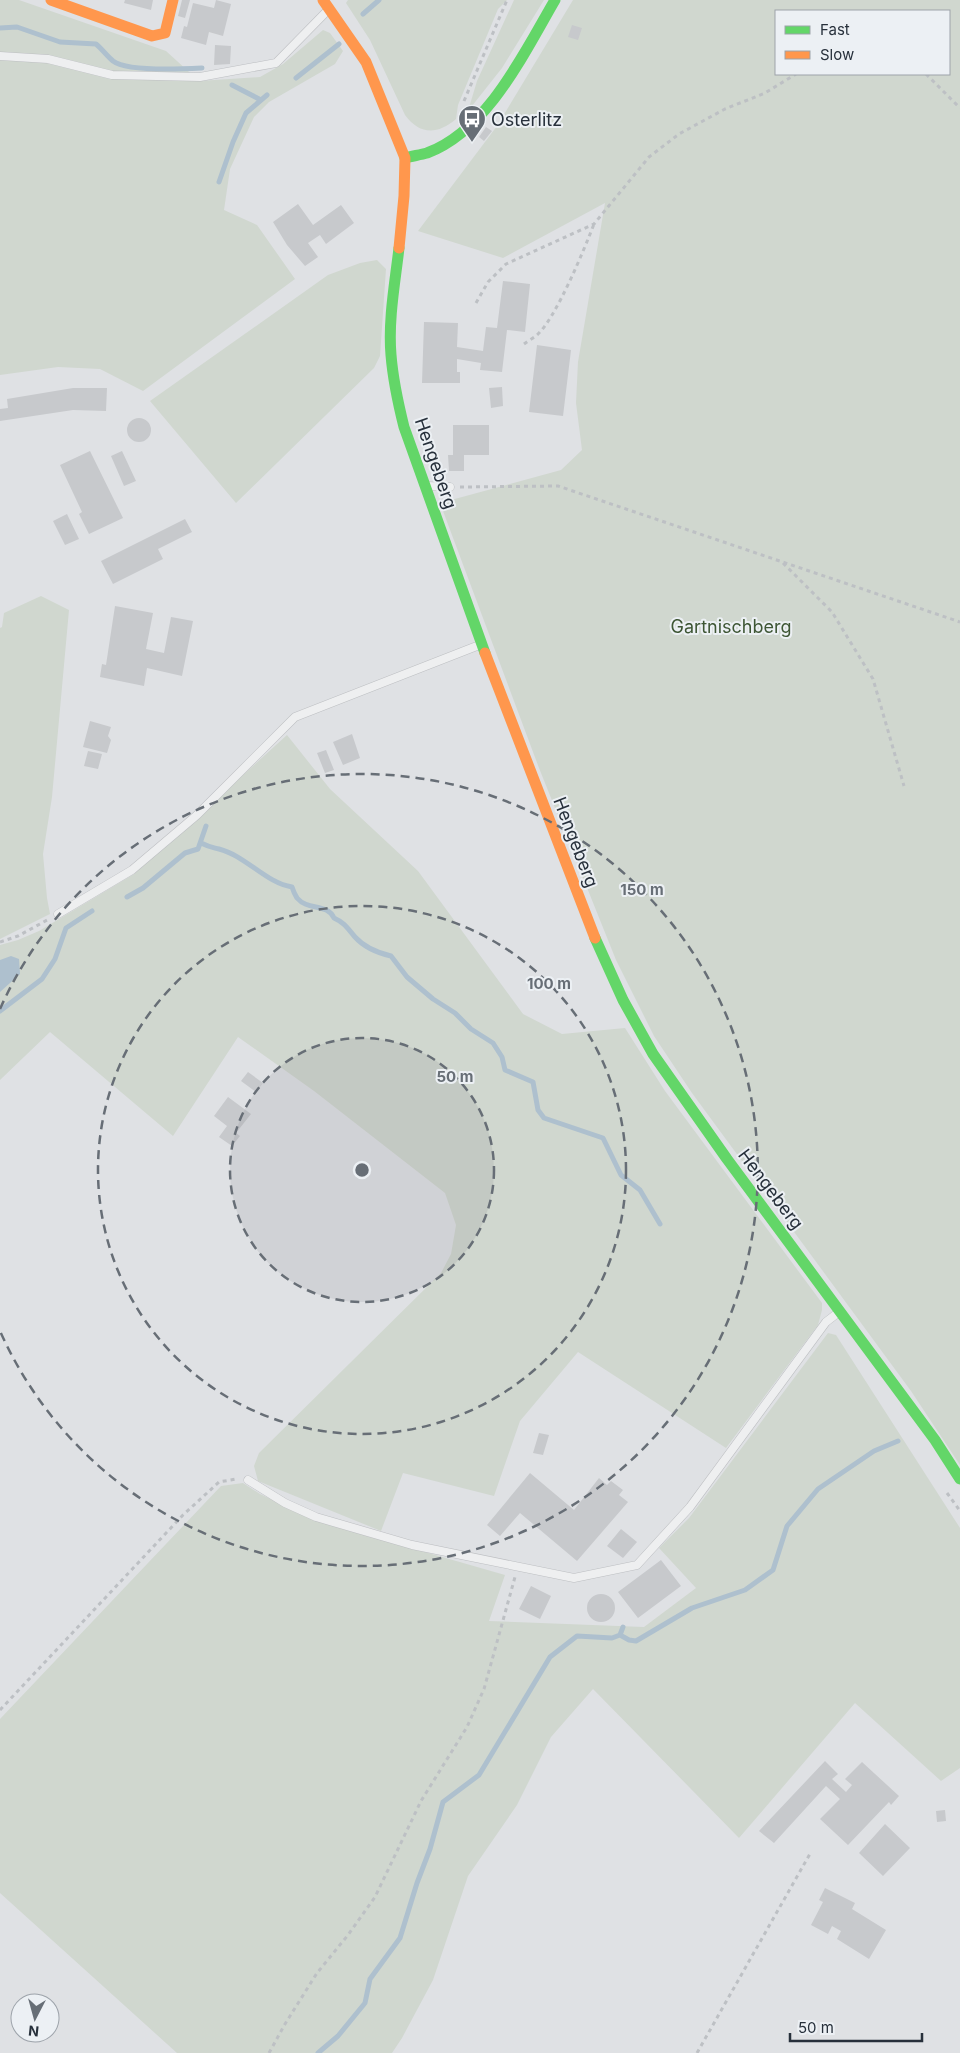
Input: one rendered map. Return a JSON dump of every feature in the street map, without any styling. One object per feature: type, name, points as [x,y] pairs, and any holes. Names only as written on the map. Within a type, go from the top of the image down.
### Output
[{"type":"street","points":[[51,0],[152,36],[164,33],[173,0]]},
{"type":"street","points":[[326,4],[366,62],[405,158],[429,152],[455,137],[476,120],[511,76],[555,0]]},
{"type":"street","name":"Hengeberg","points":[[405,158],[404,196],[393,302],[391,353],[396,395],[404,427],[424,486],[594,937],[623,1000],[653,1054],[727,1159],[935,1440],[960,1479]]},
{"type":"lane","points":[[0,56],[48,59],[112,75],[200,77],[276,63],[326,4]]},
{"type":"lane","points":[[424,486],[450,487]]},
{"type":"lane","points":[[58,914],[132,870],[197,815],[295,718],[482,644]]},
{"type":"lane","points":[[248,1480],[285,1503],[316,1516],[412,1544],[574,1578],[637,1565],[690,1507],[826,1322],[840,1311]]},
{"type":"path","points":[[463,104],[507,0]]},
{"type":"path","points":[[524,344],[538,334],[552,314],[594,224],[649,157],[679,134],[726,109],[765,93],[794,75]]},
{"type":"path","points":[[927,75],[960,108]]},
{"type":"path","points":[[476,303],[488,282],[506,264],[594,224]]},
{"type":"path","points":[[450,487],[558,486],[960,622]]},
{"type":"path","points":[[782,562],[832,612],[873,679],[904,786]]},
{"type":"path","points":[[0,942],[18,936],[58,914]]},
{"type":"path","points":[[0,1710],[183,1515],[218,1482],[232,1478],[248,1480]]},
{"type":"path","points":[[268,2053],[317,1973],[348,1935],[375,1897],[421,1801],[467,1727],[484,1689],[518,1567]]},
{"type":"path","points":[[697,2053],[811,1852]]},
{"type":"green space","points":[[0,0],[19,0],[166,51],[199,81],[260,77],[283,64],[323,30],[330,33],[343,51],[335,64],[269,102],[254,117],[230,169],[224,210],[257,225],[295,279],[143,391],[100,369],[58,367],[0,375]]},
{"type":"green space","points":[[348,0],[507,0],[498,9],[458,105],[456,119],[435,130],[423,129],[411,122],[405,115],[370,40],[346,3]]},
{"type":"green space","points":[[514,0],[544,0],[502,68],[468,111],[477,81]]},
{"type":"green space","name":"Gartnischberg","points":[[573,0],[960,0],[960,1465],[911,1391],[692,1093],[654,1036],[616,960],[539,768],[440,503],[561,470],[582,450],[576,403],[578,362],[605,203],[503,258],[418,231],[497,126]]},
{"type":"green space","points":[[377,260],[386,269],[380,356],[374,368],[236,503],[150,401],[328,275],[360,263]]},
{"type":"green space","points":[[41,596],[69,610],[52,797],[43,854],[50,914],[0,939],[0,628],[2,627],[4,613]]},
{"type":"green space","points":[[287,735],[330,789],[418,871],[523,1014],[562,1034],[625,1028],[665,1091],[822,1303],[818,1325],[726,1448],[578,1352],[520,1421],[494,1496],[403,1473],[381,1531],[258,1481],[254,1466],[259,1453],[441,1273],[451,1254],[456,1225],[445,1193],[314,1091],[238,1037],[173,1136],[50,1032],[0,1080],[0,945],[39,931],[134,874]]},
{"type":"green space","points":[[828,1333],[836,1335],[960,1528],[960,1768],[941,1781],[855,1703],[739,1838],[593,1689],[551,1737],[517,1805],[468,1876],[433,1980],[392,2053],[177,2053],[0,1893],[0,1719],[221,1486],[243,1483],[260,1494],[317,1521],[505,1575],[489,1621],[644,1627],[696,1588],[659,1548],[689,1518]]},
{"type":"water","points":[[11,956],[19,959],[20,974],[0,992],[0,960]]},
{"type":"building","points":[[125,0],[153,0],[151,10],[124,3]]},
{"type":"building","points":[[182,0],[190,0],[185,18],[178,16]]},
{"type":"building","points":[[216,0],[231,4],[223,36],[209,32],[206,45],[181,38],[184,26],[187,27],[193,3],[214,8]]},
{"type":"building","points":[[572,25],[582,28],[578,40],[568,37]]},
{"type":"building","points":[[215,45],[231,46],[230,64],[214,65]]},
{"type":"building","points":[[486,127],[492,131],[484,141],[479,137]]},
{"type":"building","points":[[298,204],[313,225],[341,205],[354,223],[326,244],[320,235],[308,243],[318,257],[305,266],[287,245],[273,222]]},
{"type":"building","points":[[503,281],[530,284],[525,332],[507,330],[502,372],[480,370],[481,363],[457,359],[457,372],[460,372],[460,383],[422,383],[424,322],[458,323],[457,347],[483,351],[486,327],[497,328]]},
{"type":"building","points":[[537,345],[571,350],[563,416],[529,412]]},
{"type":"building","points":[[502,387],[503,406],[491,408],[489,388]]},
{"type":"building","points":[[73,388],[107,388],[106,411],[73,410],[0,421],[0,409],[8,408],[7,399]]},
{"type":"building","points":[[139,418],[147,422],[151,430],[147,438],[139,442],[131,438],[127,430],[131,422]]},
{"type":"building","points":[[453,425],[489,425],[489,455],[464,455],[464,471],[449,471],[448,455],[453,455]]},
{"type":"building","points":[[90,451],[123,518],[89,534],[79,514],[82,512],[60,465]]},
{"type":"building","points":[[122,451],[136,481],[124,486],[111,456]]},
{"type":"building","points":[[67,514],[79,539],[65,545],[53,521]]},
{"type":"building","points":[[185,519],[192,532],[158,549],[163,559],[113,584],[101,561]]},
{"type":"building","points":[[115,606],[153,613],[146,649],[164,653],[171,617],[193,621],[182,676],[147,668],[144,686],[100,677],[102,664],[106,665]]},
{"type":"building","points":[[90,721],[111,727],[108,736],[111,740],[107,753],[83,747]]},
{"type":"building","points":[[352,734],[360,758],[343,765],[333,742]]},
{"type":"building","points":[[326,750],[334,770],[325,773],[317,753]]},
{"type":"building","points":[[88,751],[102,754],[98,769],[84,766]]},
{"type":"building","points":[[248,1072],[263,1083],[256,1092],[241,1081]]},
{"type":"building","points":[[228,1097],[251,1114],[236,1133],[240,1136],[232,1146],[219,1137],[227,1126],[214,1116]]},
{"type":"building","points":[[539,1433],[549,1435],[543,1455],[533,1453]]},
{"type":"building","points":[[530,1473],[574,1510],[599,1478],[607,1485],[611,1481],[623,1490],[619,1495],[628,1502],[577,1561],[520,1513],[500,1536],[487,1525]]},
{"type":"building","points":[[621,1529],[637,1542],[623,1558],[607,1546]]},
{"type":"building","points":[[661,1560],[681,1586],[638,1618],[618,1592]]},
{"type":"building","points":[[531,1586],[551,1596],[540,1619],[519,1609]]},
{"type":"building","points":[[601,1594],[611,1598],[615,1608],[611,1618],[601,1622],[591,1618],[587,1608],[591,1598]]},
{"type":"building","points":[[825,1761],[838,1774],[832,1779],[846,1792],[852,1785],[845,1779],[862,1762],[899,1796],[891,1805],[889,1802],[848,1845],[820,1819],[840,1799],[826,1786],[774,1843],[759,1831]]},
{"type":"building","points":[[945,1810],[946,1821],[937,1822],[936,1811]]},
{"type":"building","points":[[885,1824],[910,1848],[883,1876],[859,1853]]},
{"type":"building","points":[[825,1888],[855,1903],[852,1909],[886,1930],[869,1959],[837,1939],[841,1931],[832,1926],[828,1934],[811,1925],[823,1902],[819,1900]]},
{"type":"waterway","points":[[363,14],[379,0]]},
{"type":"waterway","points":[[0,28],[17,27],[60,42],[96,44],[113,61],[130,67],[156,69],[202,68]]},
{"type":"waterway","points":[[296,78],[339,44]]},
{"type":"waterway","points":[[232,85],[261,100]]},
{"type":"waterway","points":[[219,182],[233,142],[246,113],[267,95]]},
{"type":"waterway","points":[[127,897],[143,888],[185,853],[198,849],[206,826]]},
{"type":"waterway","points":[[201,843],[229,852],[273,880],[292,887],[301,902],[327,910],[367,947],[391,956],[407,977],[433,999],[455,1013],[471,1029],[493,1043],[502,1057],[505,1070],[533,1082],[538,1110],[544,1118],[603,1138],[621,1175],[640,1190],[660,1224]]},
{"type":"waterway","points":[[0,1011],[42,979],[55,959],[66,928],[92,911]]},
{"type":"waterway","points":[[620,1635],[629,1640],[636,1641],[692,1608],[745,1590],[773,1570],[787,1526],[818,1489],[874,1451],[898,1441]]},
{"type":"waterway","points":[[318,2053],[338,2036],[365,2003],[370,1979],[400,1938],[430,1849],[443,1802],[479,1775],[550,1657],[577,1636],[612,1638],[620,1635],[623,1627]]},
{"type":"traffic: fast","points":[[405,158],[427,153],[449,142],[468,127],[502,88],[555,0]]},
{"type":"traffic: fast","points":[[399,248],[390,328],[394,382],[404,427],[485,653]]},
{"type":"traffic: fast","points":[[595,938],[623,1000],[653,1054],[727,1159],[935,1440],[960,1479]]},
{"type":"traffic: slow","points":[[51,0],[152,36],[165,33],[173,0]]},
{"type":"traffic: slow","points":[[323,0],[366,62],[405,158],[404,196],[399,248]]},
{"type":"traffic: slow","points":[[485,653],[595,938]]},
{"type":"place","name":"Osterlitz","points":[[472,143]]}]
